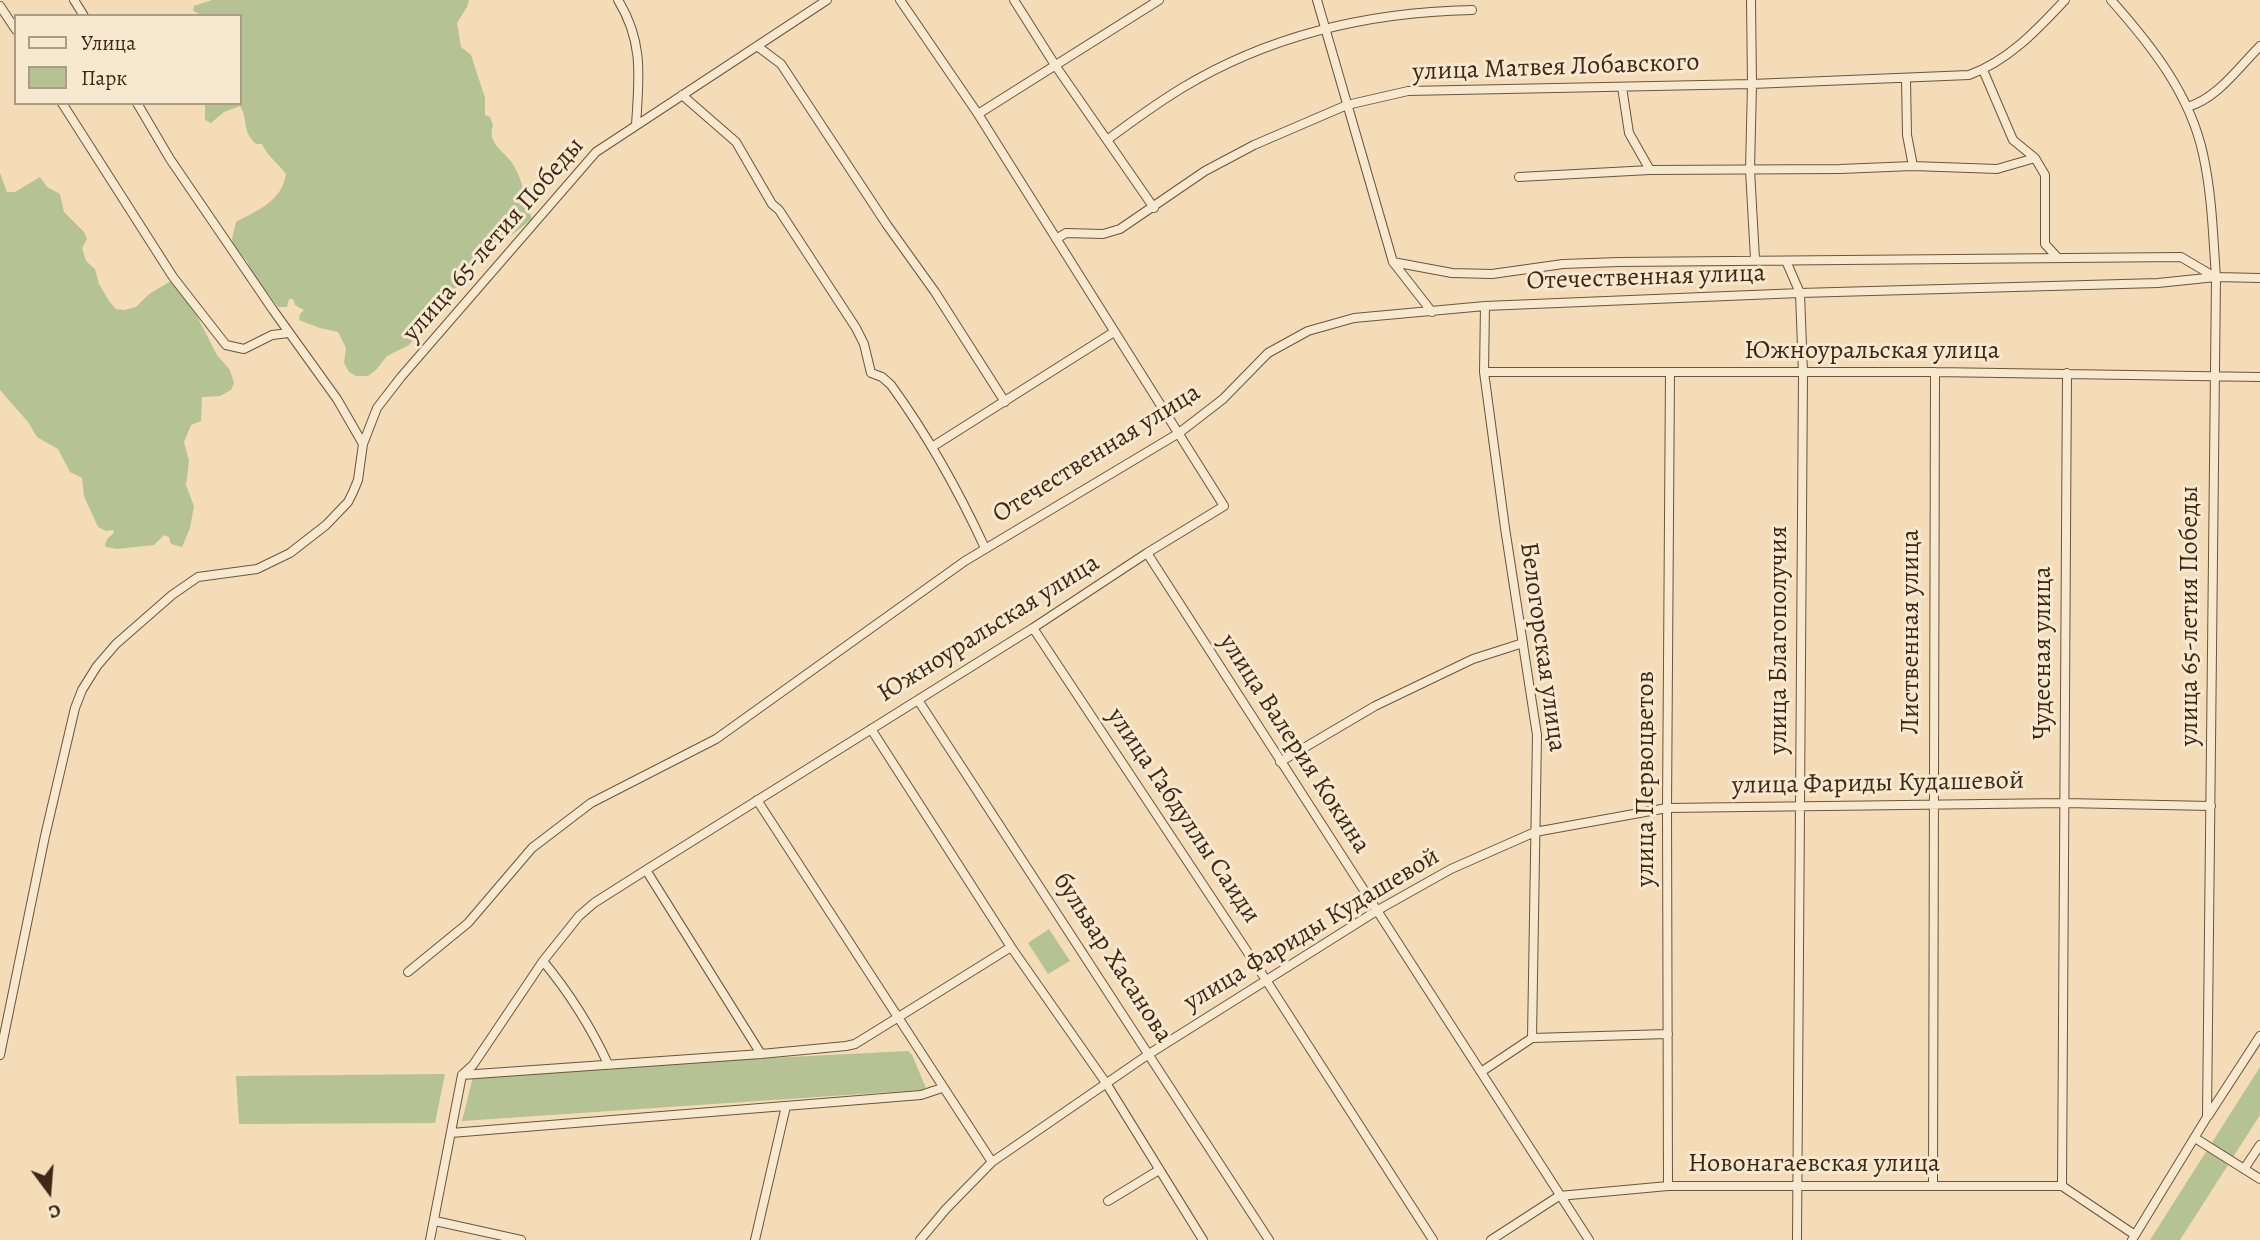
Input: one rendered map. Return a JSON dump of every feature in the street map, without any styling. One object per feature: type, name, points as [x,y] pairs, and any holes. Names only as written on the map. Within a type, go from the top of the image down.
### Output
[{"type":"street","points":[[618,0],[630,18],[638,52],[636,125]]},
{"type":"street","name":"улица 65-летия Победы","points":[[0,1055],[75,708],[82,690],[97,666],[116,644],[172,595],[198,577],[257,569],[290,553],[326,525],[348,502],[358,480],[363,444],[377,408],[596,152],[827,0]]},
{"type":"street","name":"Южноуральская улица","points":[[430,1240],[462,1075],[473,1065],[543,961],[579,916],[594,903],[1224,506],[978,114],[900,0]]},
{"type":"street","points":[[1014,0],[1153,208]]},
{"type":"street","points":[[978,114],[1159,0]]},
{"type":"street","points":[[1317,0],[1393,262],[1432,312]]},
{"type":"street","points":[[1751,0],[1750,170],[1755,259]]},
{"type":"street","name":"улица Матвея Лобавского","points":[[1056,239],[1066,233],[1103,234],[1120,229],[1205,171],[1245,150],[1347,105],[1408,92],[1752,84],[1969,75],[2006,57],[2065,0]]},
{"type":"street","name":"улица 65-летия Победы","points":[[2111,0],[2148,43],[2187,107],[2203,153],[2211,202],[2216,277],[2207,1117],[2133,1238]]},
{"type":"street","points":[[0,6],[14,27]]},
{"type":"street","points":[[1107,140],[1154,106],[1219,68],[1276,45],[1326,29],[1387,16],[1472,10]]},
{"type":"street","points":[[757,46],[781,64],[887,225],[935,292],[1005,402]]},
{"type":"street","points":[[2187,107],[2212,94],[2260,46]]},
{"type":"street","points":[[1983,70],[2013,140],[2035,158],[2045,175],[2045,244],[2057,257]]},
{"type":"street","points":[[1906,79],[1907,135],[1913,166]]},
{"type":"street","points":[[1622,87],[1629,133],[1650,170]]},
{"type":"street","points":[[682,95],[736,142],[772,204],[856,328],[864,344],[871,373],[882,377],[891,385],[932,447],[985,548]]},
{"type":"street","points":[[63,105],[173,277],[226,345],[244,349],[272,335],[289,333]]},
{"type":"street","points":[[138,105],[170,159],[337,399],[363,444]]},
{"type":"street","points":[[1519,177],[1650,170],[1913,166],[1997,169],[2035,158]]},
{"type":"street","points":[[1393,262],[1452,273],[1492,274],[1563,264],[1755,259],[1786,261],[2181,257],[2216,277]]},
{"type":"street","points":[[1786,261],[1800,293]]},
{"type":"street","name":"Отечественная улица","points":[[408,972],[468,923],[532,848],[591,803],[716,738],[965,561],[1179,433],[1223,399],[1268,353],[1308,331],[1354,318],[1485,306],[1800,293],[2158,283],[2216,277],[2260,278]]},
{"type":"street","name":"улица Благополучия","points":[[1797,1240],[1803,373],[1800,293]]},
{"type":"street","name":"Белогорская улица","points":[[1485,306],[1484,372],[1537,735],[1532,1038]]},
{"type":"street","points":[[932,447],[1114,332]]},
{"type":"street","name":"Южноуральская улица","points":[[1484,372],[1935,372],[2260,377]]},
{"type":"street","name":"улица Первоцветов","points":[[1668,1186],[1670,372]]},
{"type":"street","name":"Лиственная улица","points":[[1933,1186],[1935,372]]},
{"type":"street","name":"Чудесная улица","points":[[2062,1186],[2067,373]]},
{"type":"street","name":"улица Валерия Кокина","points":[[1147,554],[1588,1240]]},
{"type":"street","name":"улица Габдуллы Саиди","points":[[1033,628],[1266,979],[1433,1240]]},
{"type":"street","points":[[1280,762],[1388,700],[1473,659],[1523,643]]},
{"type":"street","name":"бульвар Хасанова","points":[[918,700],[1269,1240]]},
{"type":"street","points":[[871,729],[1010,947],[1106,1083],[1202,1240]]},
{"type":"street","points":[[757,800],[992,1162]]},
{"type":"street","name":"улица Фариды Кудашевой","points":[[920,1240],[992,1162],[1149,1054],[1378,910],[1451,869],[1535,832],[1667,808],[2064,803],[2211,806]]},
{"type":"street","points":[[646,870],[761,1054]]},
{"type":"street","points":[[462,1075],[761,1054],[855,1044],[1010,947]]},
{"type":"street","points":[[543,961],[568,992],[589,1025],[608,1064]]},
{"type":"street","points":[[1481,1072],[1532,1038],[1668,1034]]},
{"type":"street","points":[[2207,1117],[2260,1036]]},
{"type":"street","points":[[451,1133],[921,1095],[942,1088]]},
{"type":"street","points":[[755,1240],[786,1106]]},
{"type":"street","points":[[2195,1138],[2260,1179]]},
{"type":"street","points":[[2244,1169],[2260,1145]]},
{"type":"street","points":[[1108,1201],[1159,1170]]},
{"type":"street","name":"Новонагаевская улица","points":[[1491,1240],[1559,1196],[1668,1186],[2062,1186]]},
{"type":"street","points":[[2062,1186],[2133,1238]]},
{"type":"street","points":[[435,1221],[521,1240]]},
{"type":"green space","points":[[212,0],[469,0],[457,23],[461,47],[471,55],[485,98],[485,115],[490,117],[493,125],[492,138],[517,172],[532,219],[505,240],[492,243],[483,251],[448,300],[409,345],[387,356],[368,376],[356,376],[349,372],[344,363],[346,348],[338,332],[299,320],[304,310],[295,305],[293,299],[289,299],[287,307],[278,307],[253,275],[247,261],[234,247],[232,239],[236,222],[268,204],[280,191],[286,174],[262,144],[256,144],[251,139],[240,106],[224,112],[211,123],[205,120],[205,105],[242,105],[242,14],[202,14],[193,10],[194,6]]},
{"type":"green space","points":[[0,173],[7,192],[15,192],[40,177],[47,187],[60,194],[64,212],[84,232],[87,239],[82,248],[86,261],[95,269],[99,284],[116,309],[136,307],[149,294],[171,281],[188,299],[217,355],[230,370],[234,383],[231,390],[220,396],[202,397],[201,421],[191,425],[184,442],[189,461],[186,485],[194,506],[190,528],[182,547],[171,544],[169,537],[164,535],[154,545],[117,549],[106,547],[113,530],[106,531],[98,527],[84,496],[82,478],[70,472],[58,449],[37,437],[28,422],[0,390]]},
{"type":"green space","points":[[1049,929],[1070,961],[1048,974],[1028,943]]},
{"type":"green space","points":[[908,1051],[926,1088],[462,1121],[474,1073]]},
{"type":"green space","points":[[2260,1067],[2260,1115],[2180,1240],[2150,1240]]},
{"type":"green space","points":[[445,1074],[435,1123],[239,1124],[236,1076]]}]
